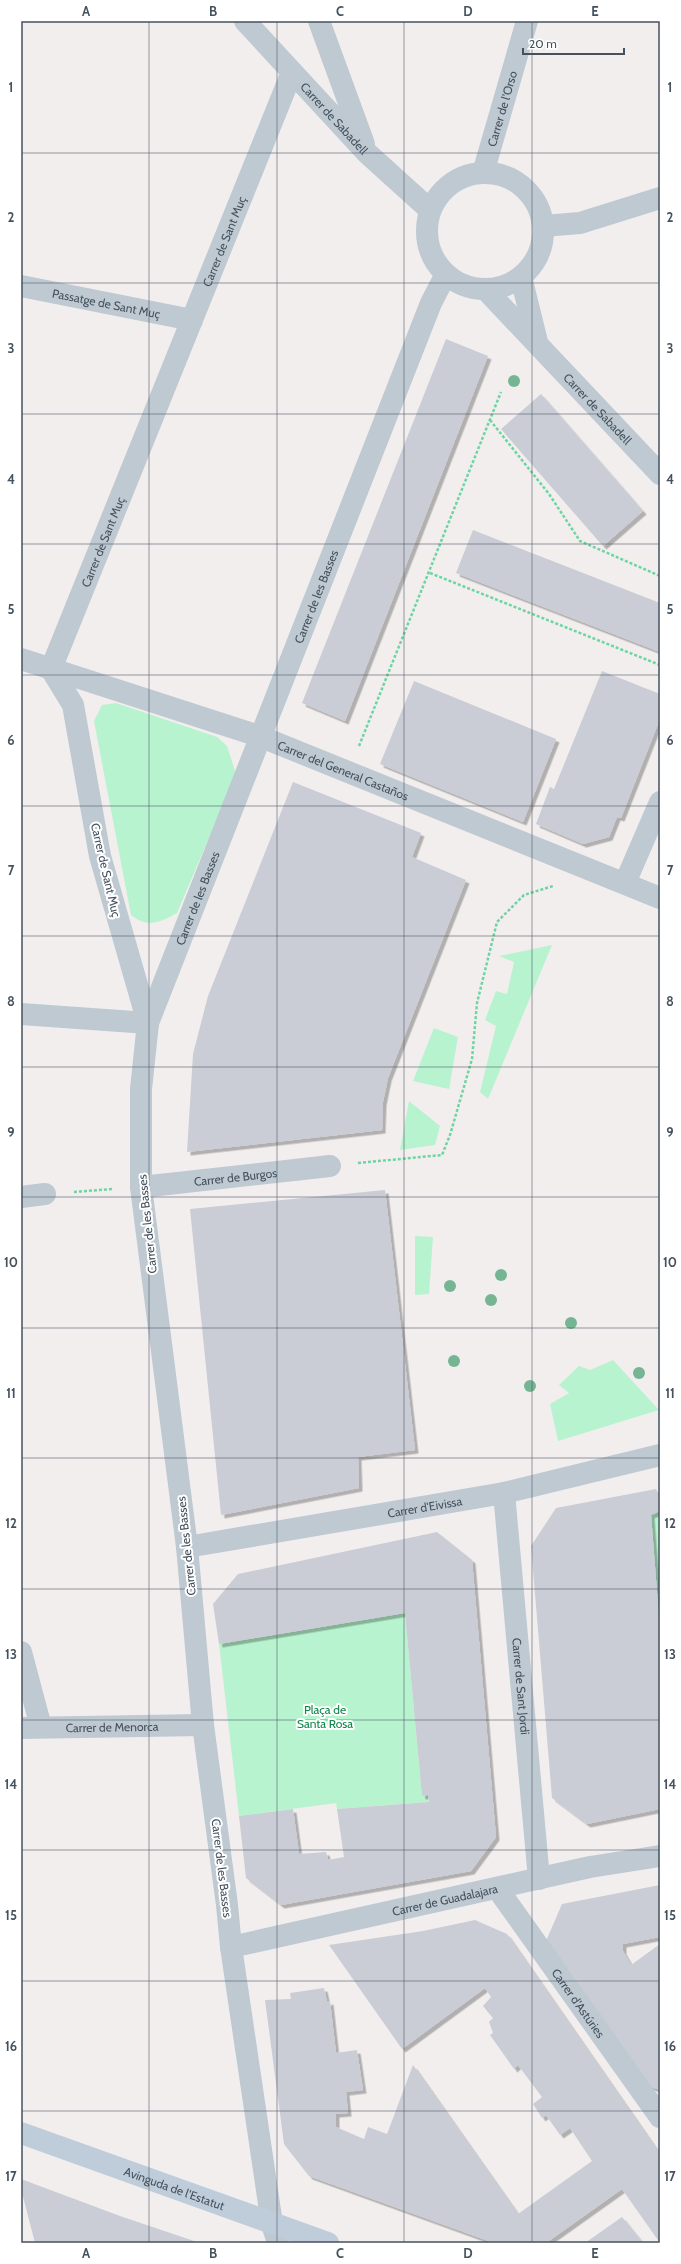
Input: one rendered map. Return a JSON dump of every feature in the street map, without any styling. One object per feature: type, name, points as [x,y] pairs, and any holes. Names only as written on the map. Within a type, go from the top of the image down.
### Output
[{"type":"main road","name":"Avinguda de l'Estatut","points":[[21,2133],[275,2234],[328,2243]]},
{"type":"street","name":"Carrer de Sabadell","points":[[245,21],[367,153],[430,210]]},
{"type":"street","points":[[320,21],[367,153]]},
{"type":"street","name":"Carrer de l'Orso","points":[[483,173],[527,21]]},
{"type":"street","name":"Carrer de Sant Muç","points":[[148,1023],[100,856],[73,705],[51,669],[292,72]]},
{"type":"street","points":[[493,172],[512,178],[528,190],[539,207],[544,226],[542,246],[534,263],[521,277],[504,286],[486,290],[467,287],[446,274],[436,264],[428,247],[426,228],[430,210],[440,193],[454,180],[473,173],[483,173],[493,172]]},
{"type":"street","points":[[544,226],[580,223],[660,198]]},
{"type":"street","name":"Carrer de les Basses","points":[[275,2234],[231,1947],[227,1905],[203,1726],[187,1547],[141,1186],[141,1089],[148,1023],[259,736],[431,303],[446,274]]},
{"type":"street","name":"Carrer de Sabadell","points":[[521,277],[537,342]]},
{"type":"street","name":"Passatge de Sant Muç","points":[[21,286],[192,320]]},
{"type":"street","name":"Carrer de Sabadell","points":[[486,290],[537,342],[660,474]]},
{"type":"street","name":"Carrer del General Castaños","points":[[21,659],[259,736],[660,898]]},
{"type":"street","points":[[625,883],[660,802]]},
{"type":"street","points":[[21,1014],[148,1023]]},
{"type":"street","name":"Carrer de Burgos","points":[[141,1186],[330,1166]]},
{"type":"street","points":[[21,1196],[45,1194]]},
{"type":"street","name":"Carrer d'Eivissa","points":[[187,1547],[504,1493],[660,1455]]},
{"type":"street","name":"Carrer de Sant Jordi","points":[[504,1493],[539,1879]]},
{"type":"street","points":[[21,1652],[31,1728]]},
{"type":"street","name":"Carrer de Menorca","points":[[31,1728],[203,1726]]},
{"type":"street","name":"Carrer de Guadalajara","points":[[231,1947],[590,1867],[660,1856]]},
{"type":"street","name":"Carrer d'Astúries","points":[[497,1888],[660,2117]]},
{"type":"path","points":[[370,720],[501,392]]},
{"type":"path","points":[[490,420],[549,494],[580,541],[660,576]]},
{"type":"path","points":[[430,573],[660,666]]},
{"type":"path","points":[[389,1160],[442,1155],[450,1135],[472,1059],[477,1003],[497,922],[524,895],[560,884],[571,861]]},
{"type":"path","points":[[45,1194],[141,1186]]},
{"type":"green space","points":[[116,703],[217,737],[227,746],[236,774],[177,913],[154,923],[143,922],[131,915],[94,721],[102,705]]},
{"type":"green space","points":[[552,945],[488,1099],[480,1092],[496,1026],[485,1020],[496,991],[507,994],[514,962],[499,956]]},
{"type":"green space","points":[[434,1028],[458,1037],[449,1089],[413,1081]]},
{"type":"green space","points":[[409,1101],[440,1126],[435,1145],[400,1150]]},
{"type":"green space","points":[[415,1236],[433,1237],[429,1294],[415,1295]]},
{"type":"green space","points":[[613,1360],[659,1410],[558,1441],[550,1404],[569,1393],[559,1385],[579,1366],[590,1370]]},
{"type":"green space","points":[[660,1511],[660,1631],[651,1515]]},
{"type":"green space","name":"Plaça de Santa Rosa","points":[[405,1613],[422,1796],[428,1795],[429,1802],[337,1809],[336,1803],[239,1816],[219,1644]]},
{"type":"building","points":[[446,339],[488,356],[345,721],[302,703]]},
{"type":"building","points":[[541,394],[643,511],[603,546],[501,429]]},
{"type":"building","points":[[473,530],[660,603],[660,652],[456,573]]},
{"type":"building","points":[[602,671],[660,694],[660,719],[621,818],[617,817],[609,837],[583,844],[536,824],[550,787],[554,789]]},
{"type":"building","points":[[414,681],[556,739],[523,822],[380,764]]},
{"type":"building","points":[[293,782],[421,833],[412,857],[466,880],[388,1078],[383,1102],[382,1130],[187,1152],[193,1054],[208,996]]},
{"type":"building","points":[[385,1190],[415,1450],[358,1457],[359,1488],[221,1515],[190,1209]]},
{"type":"building","points":[[656,1489],[660,1497],[660,1511],[651,1515],[660,1631],[660,1809],[587,1824],[552,1798],[531,1546],[556,1508]]},
{"type":"building","points":[[437,1532],[472,1560],[496,1837],[471,1871],[281,1905],[246,1878],[239,1816],[293,1809],[299,1854],[326,1852],[328,1860],[344,1857],[337,1809],[429,1802],[428,1795],[422,1796],[405,1613],[219,1644],[213,1604],[238,1574]]},
{"type":"building","points":[[660,1885],[660,1937],[623,1944],[623,1951],[631,1965],[660,1944],[660,2090],[648,2086],[571,1973],[546,1941],[562,1904]]},
{"type":"building","points":[[475,1920],[507,1934],[660,2154],[660,2243],[622,2189],[546,2243],[494,2243],[309,2176],[284,2144],[265,2000],[291,1999],[290,1993],[324,1988],[327,2002],[330,2001],[336,2053],[357,2050],[363,2090],[346,2092],[348,2113],[336,2114],[336,2127],[364,2139],[368,2127],[387,2134],[413,2065],[518,2214],[592,2161],[570,2128],[560,2135],[546,2115],[542,2118],[533,2104],[542,2097],[518,2065],[514,2069],[490,2035],[493,2033],[489,2022],[493,2018],[483,2006],[491,1997],[485,1988],[402,2049],[329,1945],[423,1931]]},
{"type":"building","points":[[21,2179],[120,2216],[200,2243],[35,2243],[21,2189]]},
{"type":"building","points":[[622,2217],[643,2243],[585,2243]]}]
